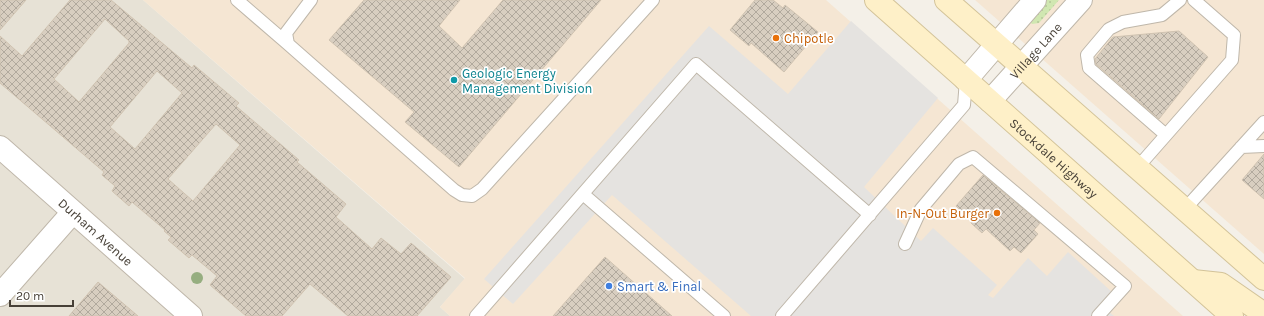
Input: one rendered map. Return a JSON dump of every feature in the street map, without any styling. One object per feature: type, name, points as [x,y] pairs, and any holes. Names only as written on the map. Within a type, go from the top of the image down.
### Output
[{"type":"main road","name":"Stockdale Highway","points":[[876,0],[1232,316]]},
{"type":"main road","points":[[948,1],[1021,68],[1264,279]]},
{"type":"main road","points":[[1193,281],[1221,284],[1264,314]]},
{"type":"street","points":[[966,80],[1035,0]]},
{"type":"street","name":"Village Lane","points":[[990,101],[1081,0]]},
{"type":"street","name":"Durham Avenue","points":[[0,147],[191,316]]},
{"type":"street","points":[[0,295],[73,212]]},
{"type":"lane","points":[[237,0],[454,190],[462,195],[472,196],[487,184],[653,0]]},
{"type":"lane","points":[[288,44],[286,33],[311,0]]},
{"type":"lane","points":[[1166,135],[1089,68],[1087,55],[1109,29],[1123,22],[1162,15],[1180,0]]},
{"type":"lane","points":[[1136,168],[1232,60],[1234,36],[1194,0]]},
{"type":"lane","points":[[476,316],[696,64],[870,215]]},
{"type":"lane","points":[[782,316],[964,105],[966,80]]},
{"type":"lane","points":[[964,105],[990,101]]},
{"type":"lane","points":[[1184,210],[1241,147],[1258,135],[1264,122]]},
{"type":"lane","points":[[1241,147],[1264,146]]},
{"type":"lane","points":[[905,244],[921,210],[959,164],[973,157],[1125,286],[1098,316]]},
{"type":"lane","points":[[582,194],[724,316]]},
{"type":"shaded area","points":[[0,0],[143,0],[465,279],[440,307],[450,316],[0,316]]},
{"type":"shaded area","points":[[143,0],[826,0],[1183,316],[450,316],[440,307],[465,278]]},
{"type":"shaded area","points":[[975,0],[1264,0],[1264,254]]},
{"type":"shaded area","points":[[851,21],[938,98],[864,187],[921,241],[933,228],[997,285],[988,295],[993,298],[1028,258],[1047,276],[1068,252],[1112,292],[1102,306],[1114,316],[751,316],[612,195],[513,304],[484,279],[709,26],[788,94]]},
{"type":"green space","points":[[1044,0],[1059,0],[1039,23],[1032,24],[1030,22]]},
{"type":"building","points":[[0,0],[26,0],[0,30]]},
{"type":"building","points":[[70,0],[111,0],[192,68],[194,65],[239,103],[236,106],[299,160],[297,162],[346,204],[336,217],[372,249],[381,238],[401,254],[411,243],[451,277],[417,316],[348,316],[310,284],[282,316],[246,316],[210,285],[217,276],[192,255],[189,258],[168,240],[171,237],[164,231],[165,230],[132,202],[129,206],[112,191],[115,186],[102,175],[104,172],[0,83],[0,36],[22,56]],"holes":[[[105,19],[129,41],[129,43],[79,102],[54,79]],[[157,71],[182,93],[135,149],[110,127]],[[216,124],[240,145],[193,201],[168,179]]]},
{"type":"building","name":"Geologic Energy Management Division","points":[[364,0],[460,0],[439,26],[462,48],[503,0],[601,0],[459,167],[405,122],[414,112],[329,40]]},
{"type":"building","name":"Chipotle","points":[[755,0],[773,0],[783,8],[785,5],[818,32],[784,72],[751,43],[749,46],[730,30]]},
{"type":"building","points":[[1179,31],[1208,57],[1159,119],[1096,64],[1095,59],[1113,37]]},
{"type":"building","points":[[1264,154],[1264,199],[1242,180]]},
{"type":"building","name":"In-N-Out Burger","points":[[983,175],[1040,223],[1034,230],[1038,234],[1021,253],[1014,247],[1010,251],[986,229],[982,233],[971,223],[972,220],[956,206]]},
{"type":"building","name":"Smart & Final","points":[[605,257],[672,316],[553,316]]},
{"type":"building","points":[[98,282],[138,316],[69,316]]},
{"type":"place","name":"Chipotle","points":[[776,38]]},
{"type":"place","name":"Geologic Energy Management Division","points":[[454,80]]},
{"type":"place","name":"In-N-Out Burger","points":[[997,213]]},
{"type":"place","name":"Smart & Final","points":[[609,286]]}]
